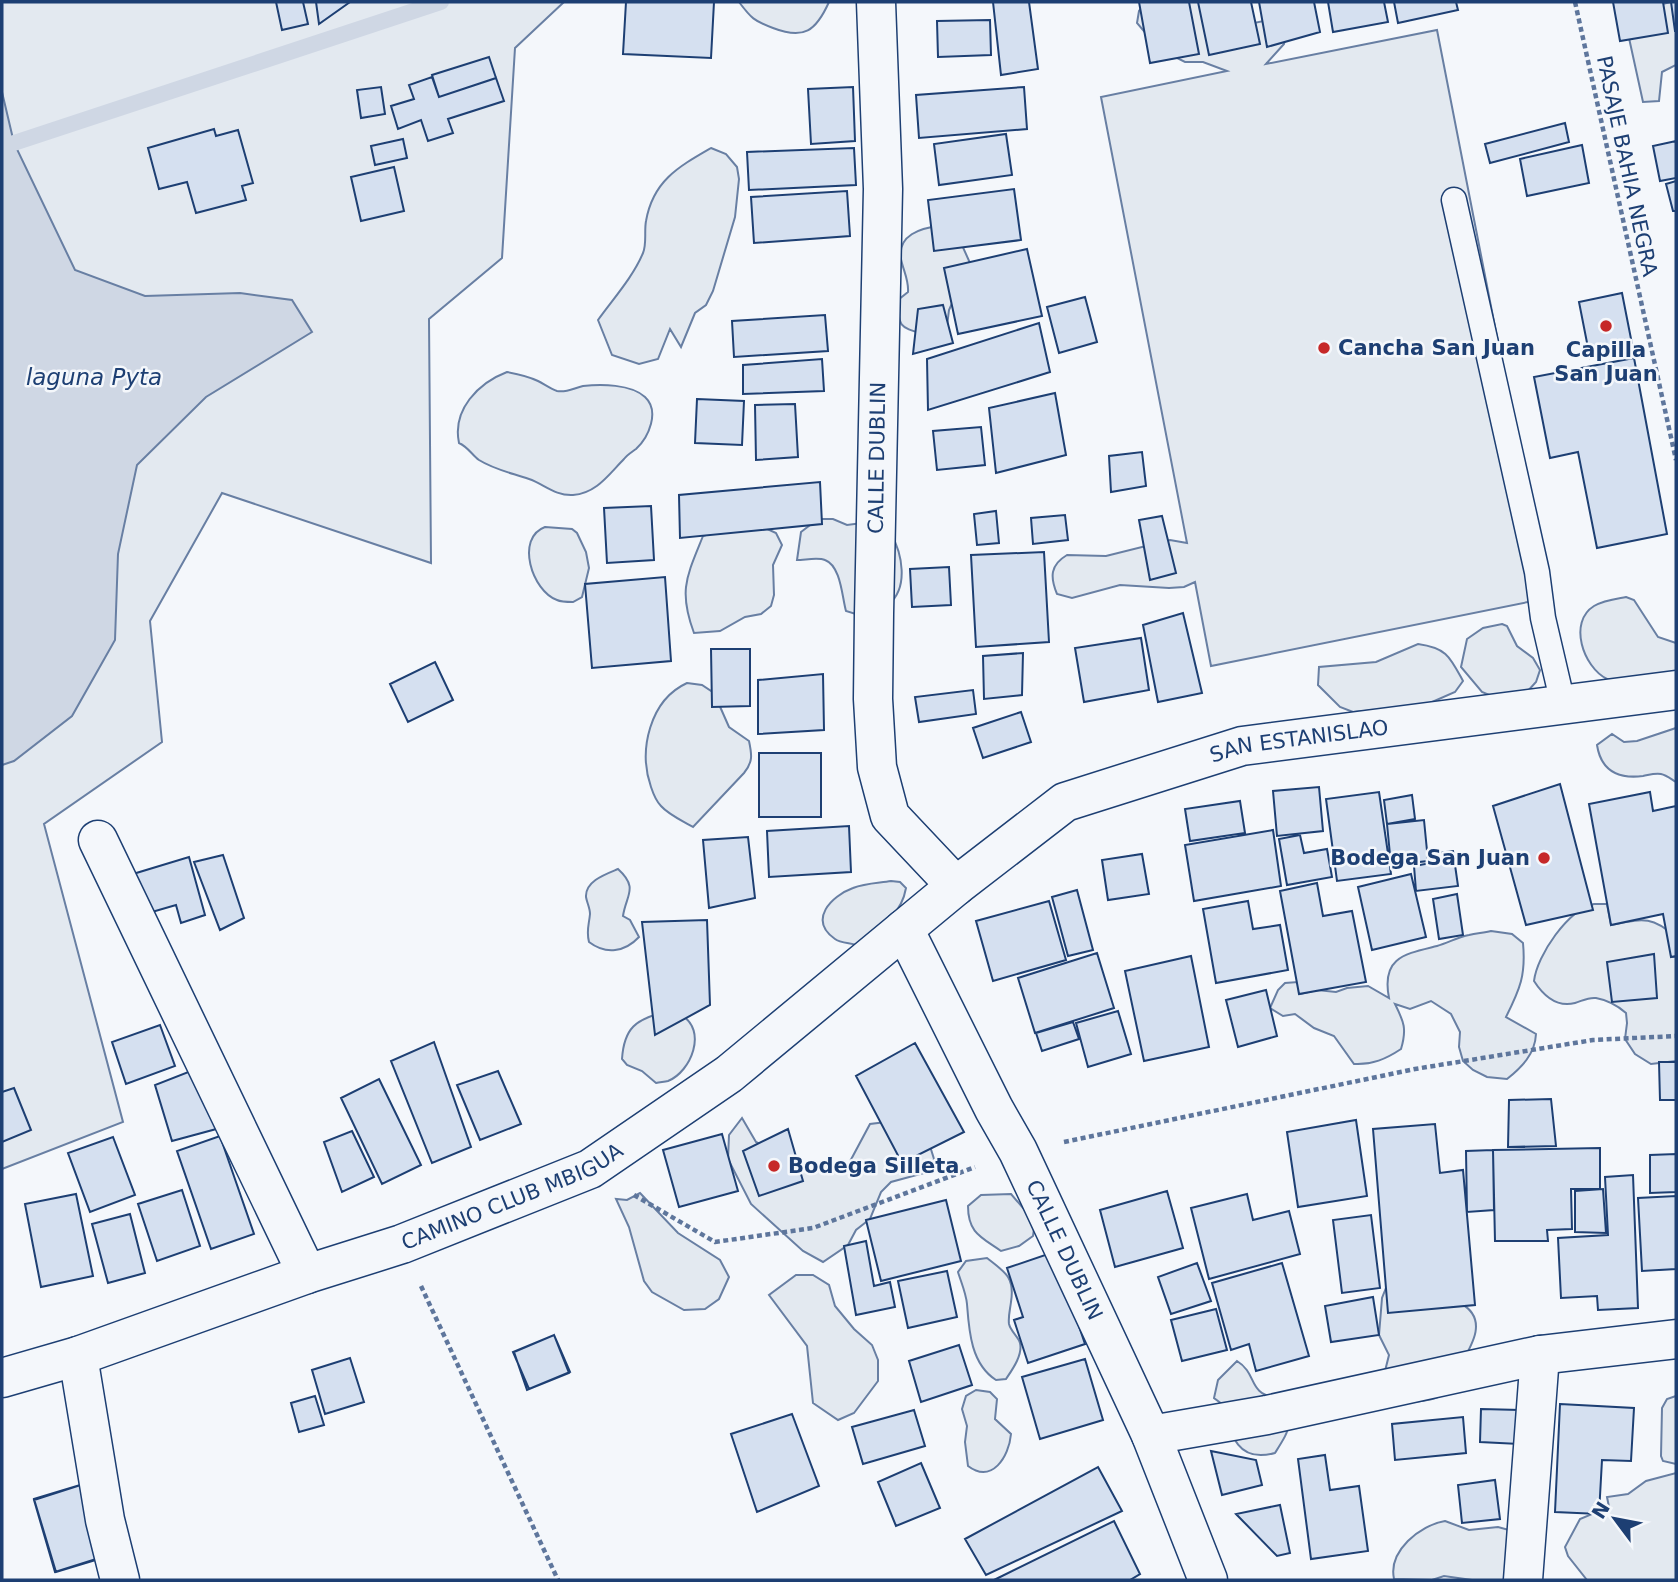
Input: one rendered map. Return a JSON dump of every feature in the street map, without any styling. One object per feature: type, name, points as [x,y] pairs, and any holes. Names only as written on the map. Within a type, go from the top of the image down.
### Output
[{"type":"street","name":"CALLE DUBLIN","points":[[876,2],[883,189],[873,626],[877,766],[890,816],[956,886]]},
{"type":"street","name":"SAN ESTANISLAO","points":[[956,886],[1065,802],[1242,746],[1676,690]]},
{"type":"street","points":[[98,840],[307,1273]]},
{"type":"street","name":"CAMINO CLUB MBIGUA","points":[[2,1378],[78,1356],[307,1273],[402,1244],[590,1169],[729,1074],[956,886]]},
{"type":"street","name":"CALLE DUBLIN","points":[[904,929],[1018,1151],[1150,1436],[1208,1580]]},
{"type":"street","points":[[1150,1436],[1266,1415],[1541,1355],[1676,1339]]},
{"type":"street","points":[[1522,1580],[1541,1355]]},
{"type":"street","points":[[78,1356],[105,1520],[120,1580]]},
{"type":"lane","points":[[1454,200],[1537,572],[1543,618],[1563,704]]},
{"type":"path","name":"PASAJE BAHIA NEGRA","points":[[1575,2],[1676,460]]},
{"type":"path","points":[[590,1169],[715,1242],[813,1228],[1018,1151],[1415,1069],[1593,1040],[1676,1036]]},
{"type":"path","points":[[402,1244],[558,1580]]},
{"type":"shaded area","points":[[2,2],[564,2],[515,48],[502,258],[429,319],[431,563],[222,493],[150,621],[162,742],[44,824],[123,1122],[2,1169]]},
{"type":"shaded area","points":[[739,2],[829,2],[814,26],[801,33],[793,33],[757,21]]},
{"type":"shaded area","name":"Cancha San Juan","points":[[1146,2],[1218,2],[1221,9],[1240,26],[1273,19],[1287,28],[1284,44],[1266,64],[1437,30],[1548,598],[1211,666],[1195,582],[1184,587],[1169,588],[1120,585],[1072,598],[1057,594],[1053,572],[1057,563],[1067,555],[1106,556],[1170,540],[1187,543],[1101,97],[1227,71],[1203,62],[1185,62],[1159,49],[1137,23],[1139,11]]},
{"type":"shaded area","points":[[1676,2],[1676,65],[1662,72],[1659,101],[1643,102],[1629,38],[1658,5]]},
{"type":"shaded area","points":[[711,148],[726,154],[737,167],[739,179],[735,217],[713,291],[706,305],[695,313],[681,347],[670,329],[658,359],[639,364],[612,355],[598,320],[639,262],[645,246],[646,221],[654,195],[678,169]]},
{"type":"shaded area","points":[[939,226],[957,234],[970,263],[949,310],[947,326],[926,335],[906,328],[900,321],[898,300],[908,292],[901,251],[903,244],[912,234]]},
{"type":"shaded area","points":[[507,372],[530,378],[557,391],[598,385],[632,390],[645,397],[652,409],[649,431],[641,444],[602,482],[589,491],[573,495],[555,492],[529,479],[491,466],[479,460],[459,443],[459,420],[463,409],[477,391]]},
{"type":"shaded area","points":[[818,519],[833,519],[847,525],[862,523],[891,534],[902,570],[899,589],[889,604],[862,616],[846,611],[838,575],[830,563],[819,559],[797,560],[801,532]]},
{"type":"shaded area","points":[[545,527],[572,529],[577,533],[586,552],[589,568],[582,597],[573,602],[559,601],[548,595],[534,576],[529,553],[531,542],[536,533]]},
{"type":"shaded area","points":[[763,527],[776,533],[782,545],[773,565],[774,595],[771,606],[761,614],[745,617],[720,631],[694,633],[686,605],[686,583],[703,536],[718,531]]},
{"type":"shaded area","points":[[1626,597],[1634,600],[1658,637],[1676,643],[1676,692],[1607,679],[1598,673],[1585,655],[1580,633],[1586,613],[1602,602]]},
{"type":"shaded area","points":[[1502,624],[1507,626],[1517,646],[1533,658],[1540,670],[1536,682],[1526,693],[1494,697],[1482,692],[1461,667],[1467,639],[1483,628]]},
{"type":"shaded area","points":[[1418,644],[1442,651],[1451,660],[1463,681],[1455,692],[1423,706],[1353,712],[1340,707],[1318,685],[1319,667],[1376,662]]},
{"type":"shaded area","points":[[687,683],[702,685],[714,693],[729,727],[749,741],[751,754],[744,773],[693,827],[668,812],[658,802],[647,773],[646,758],[650,728],[656,714],[674,691]]},
{"type":"shaded area","points":[[1676,728],[1676,782],[1661,774],[1634,777],[1619,774],[1607,767],[1599,754],[1597,745],[1612,734],[1624,742],[1637,741]]},
{"type":"shaded area","points":[[618,869],[630,887],[623,916],[630,920],[639,937],[622,949],[602,949],[589,942],[587,891],[597,879]]},
{"type":"shaded area","points":[[900,882],[906,888],[894,915],[880,928],[856,945],[837,940],[827,932],[823,917],[826,909],[837,897],[858,886]]},
{"type":"shaded area","points":[[1594,904],[1607,904],[1611,925],[1646,920],[1660,925],[1676,937],[1672,957],[1676,957],[1676,1061],[1651,1064],[1635,1054],[1625,1039],[1626,1013],[1616,1006],[1596,998],[1562,1004],[1546,995],[1534,981],[1541,959],[1555,935],[1574,915]]},
{"type":"shaded area","points":[[1491,931],[1512,934],[1523,943],[1524,964],[1521,981],[1506,1017],[1536,1034],[1527,1060],[1507,1079],[1487,1077],[1463,1061],[1459,1047],[1460,1032],[1451,1014],[1431,1001],[1410,1009],[1395,1004],[1404,1026],[1401,1049],[1379,1061],[1361,1064],[1354,1064],[1334,1036],[1314,1028],[1295,1014],[1283,1016],[1270,1008],[1278,990],[1285,983],[1298,982],[1300,994],[1317,990],[1336,992],[1368,986],[1389,998],[1389,974],[1398,960],[1461,937]]},
{"type":"shaded area","points":[[665,1012],[679,1014],[689,1022],[694,1030],[695,1040],[684,1069],[668,1081],[656,1083],[642,1071],[627,1065],[622,1059],[623,1048],[633,1027],[646,1018]]},
{"type":"shaded area","points":[[742,1118],[756,1142],[815,1171],[847,1167],[870,1124],[886,1122],[929,1143],[934,1159],[928,1172],[891,1182],[881,1192],[870,1219],[856,1230],[848,1245],[823,1262],[803,1251],[751,1204],[728,1159],[729,1135]]},
{"type":"shaded area","points":[[640,1193],[678,1233],[720,1260],[729,1277],[719,1299],[705,1309],[684,1310],[652,1292],[644,1281],[629,1227],[616,1199],[627,1200]]},
{"type":"shaded area","points":[[1011,1194],[1035,1222],[1033,1236],[1019,1246],[1001,1251],[973,1228],[968,1206],[981,1195]]},
{"type":"shaded area","points":[[987,1258],[1004,1271],[1010,1281],[1012,1294],[1009,1324],[1021,1348],[1006,1379],[996,1380],[976,1356],[970,1336],[966,1296],[958,1272],[966,1261]]},
{"type":"shaded area","points":[[796,1275],[813,1275],[829,1285],[835,1306],[872,1345],[878,1360],[878,1381],[854,1413],[838,1420],[813,1403],[807,1346],[769,1295]]},
{"type":"shaded area","points":[[1386,1288],[1460,1303],[1474,1317],[1475,1334],[1468,1352],[1444,1393],[1437,1397],[1412,1402],[1384,1375],[1389,1355],[1379,1335],[1382,1298]]},
{"type":"shaded area","points":[[1237,1361],[1244,1366],[1256,1388],[1267,1396],[1276,1398],[1288,1420],[1285,1437],[1275,1453],[1252,1454],[1238,1445],[1230,1428],[1226,1407],[1214,1398],[1218,1380]]},
{"type":"shaded area","points":[[976,1390],[990,1392],[997,1399],[995,1419],[1011,1434],[1003,1459],[992,1470],[985,1472],[968,1466],[965,1442],[967,1426],[962,1409],[966,1396]]},
{"type":"shaded area","points":[[1676,1396],[1676,1464],[1663,1461],[1661,1456],[1662,1408],[1667,1399]]},
{"type":"shaded area","points":[[1676,1473],[1676,1580],[1587,1580],[1568,1556],[1565,1547],[1580,1519],[1609,1507],[1607,1497],[1628,1494],[1646,1481]]},
{"type":"shaded area","points":[[1445,1521],[1469,1530],[1498,1527],[1509,1530],[1508,1574],[1503,1580],[1444,1576],[1432,1580],[1394,1579],[1396,1559],[1408,1541],[1435,1523]]},
{"type":"water","name":"laguna Pyta","points":[[2,92],[14,143],[75,270],[145,296],[240,293],[292,300],[312,332],[206,397],[137,465],[118,554],[115,640],[72,716],[14,761],[2,765]]},
{"type":"building","points":[[276,2],[303,2],[308,24],[282,30]]},
{"type":"building","points":[[316,2],[350,2],[319,24]]},
{"type":"building","points":[[626,2],[714,2],[711,58],[623,54]]},
{"type":"building","points":[[993,2],[1029,2],[1038,69],[1001,75]]},
{"type":"building","points":[[1139,2],[1189,2],[1199,54],[1150,63]]},
{"type":"building","points":[[1198,2],[1251,2],[1260,44],[1209,55]]},
{"type":"building","points":[[1259,2],[1314,2],[1320,32],[1267,47]]},
{"type":"building","points":[[1328,2],[1384,2],[1388,22],[1333,32]]},
{"type":"building","points":[[1394,2],[1456,2],[1458,10],[1398,23]]},
{"type":"building","points":[[1613,2],[1663,2],[1668,33],[1620,41]]},
{"type":"building","points":[[1671,2],[1676,2],[1676,31],[1675,31]]},
{"type":"building","points":[[990,20],[991,55],[938,57],[937,21]]},
{"type":"building","points":[[489,57],[496,78],[439,97],[432,75]]},
{"type":"building","points":[[432,77],[439,97],[496,78],[504,101],[448,119],[453,133],[428,141],[421,120],[398,129],[391,106],[414,99],[409,85]]},
{"type":"building","points":[[381,87],[385,114],[361,118],[357,90]]},
{"type":"building","points":[[853,87],[855,141],[811,144],[808,89]]},
{"type":"building","points":[[1024,87],[1027,129],[919,138],[916,95]]},
{"type":"building","points":[[1565,123],[1569,142],[1490,163],[1485,144]]},
{"type":"building","points":[[214,129],[216,136],[238,130],[253,183],[242,186],[246,200],[196,213],[187,182],[159,189],[148,148]]},
{"type":"building","points":[[1006,134],[1012,175],[939,185],[934,144]]},
{"type":"building","points":[[403,139],[407,158],[375,165],[371,146]]},
{"type":"building","points":[[1676,141],[1676,178],[1660,181],[1653,146]]},
{"type":"building","points":[[1582,145],[1589,183],[1527,196],[1520,159]]},
{"type":"building","points":[[854,148],[856,185],[749,190],[747,152]]},
{"type":"building","points":[[394,167],[404,211],[361,221],[351,177]]},
{"type":"building","points":[[1676,181],[1676,211],[1673,211],[1666,184]]},
{"type":"building","points":[[1014,189],[1021,240],[934,251],[928,200]]},
{"type":"building","points":[[847,191],[850,236],[754,243],[751,197]]},
{"type":"building","points":[[1027,249],[1042,316],[958,334],[944,268]]},
{"type":"building","name":"Capilla San Juan","points":[[1622,293],[1633,349],[1590,358],[1579,302]]},
{"type":"building","points":[[1085,297],[1097,342],[1059,353],[1047,307]]},
{"type":"building","points":[[943,305],[953,343],[913,354],[918,309]]},
{"type":"building","points":[[825,315],[828,351],[734,357],[732,321]]},
{"type":"building","points":[[1039,323],[1050,372],[928,410],[927,359]]},
{"type":"building","points":[[1634,358],[1667,534],[1597,548],[1578,452],[1550,458],[1534,377]]},
{"type":"building","points":[[822,359],[824,391],[743,394],[743,365]]},
{"type":"building","points":[[1055,393],[1066,455],[996,473],[989,408]]},
{"type":"building","points":[[697,399],[744,401],[742,445],[695,443]]},
{"type":"building","points":[[795,404],[798,457],[756,460],[755,405]]},
{"type":"building","points":[[981,427],[985,465],[937,470],[933,431]]},
{"type":"building","points":[[1142,452],[1146,486],[1111,492],[1109,456]]},
{"type":"building","points":[[820,482],[822,524],[680,538],[679,495]]},
{"type":"building","points":[[651,506],[654,560],[607,563],[604,508]]},
{"type":"building","points":[[996,511],[999,543],[977,545],[974,514]]},
{"type":"building","points":[[1065,515],[1068,540],[1033,544],[1031,518]]},
{"type":"building","points":[[1162,516],[1176,573],[1150,580],[1139,520]]},
{"type":"building","points":[[1044,552],[1049,642],[976,647],[971,555]]},
{"type":"building","points":[[949,567],[951,605],[912,607],[910,569]]},
{"type":"building","points":[[665,577],[671,661],[592,668],[585,584]]},
{"type":"building","points":[[1183,613],[1202,693],[1158,702],[1143,625]]},
{"type":"building","points":[[1141,638],[1149,690],[1084,702],[1075,648]]},
{"type":"building","points":[[711,649],[750,649],[750,706],[712,707]]},
{"type":"building","points":[[1023,653],[1022,695],[984,699],[983,656]]},
{"type":"building","points":[[435,662],[453,700],[408,722],[390,684]]},
{"type":"building","points":[[823,674],[824,730],[758,734],[758,680]]},
{"type":"building","points":[[973,690],[976,714],[919,722],[915,697]]},
{"type":"building","points":[[1021,712],[1031,742],[983,758],[973,728]]},
{"type":"building","points":[[759,753],[821,753],[821,817],[759,817]]},
{"type":"building","name":"Bodega San Juan","points":[[1560,784],[1593,910],[1526,925],[1493,806]]},
{"type":"building","points":[[1319,787],[1323,831],[1277,836],[1273,791]]},
{"type":"building","points":[[1379,792],[1391,874],[1337,881],[1326,799]]},
{"type":"building","points":[[1650,792],[1653,811],[1676,806],[1676,956],[1671,957],[1663,914],[1611,925],[1589,804]]},
{"type":"building","points":[[1412,795],[1415,819],[1387,824],[1384,800]]},
{"type":"building","points":[[1240,801],[1245,833],[1190,841],[1185,809]]},
{"type":"building","points":[[1424,820],[1428,861],[1391,865],[1387,824]]},
{"type":"building","points":[[849,826],[851,872],[769,877],[767,831]]},
{"type":"building","points":[[1273,830],[1281,886],[1194,901],[1185,845]]},
{"type":"building","points":[[1300,835],[1304,853],[1327,849],[1332,877],[1287,885],[1279,839]]},
{"type":"building","points":[[748,837],[755,898],[709,908],[703,840]]},
{"type":"building","points":[[1453,851],[1458,886],[1416,891],[1414,866],[1431,863],[1429,854]]},
{"type":"building","points":[[1142,854],[1149,894],[1108,900],[1102,860]]},
{"type":"building","points":[[223,855],[244,918],[220,930],[194,862]]},
{"type":"building","points":[[189,857],[205,915],[181,923],[176,905],[145,914],[133,874]]},
{"type":"building","points":[[1411,874],[1426,937],[1372,950],[1358,887]]},
{"type":"building","points":[[1317,883],[1323,916],[1352,911],[1366,982],[1299,994],[1280,891]]},
{"type":"building","points":[[1077,890],[1093,950],[1068,956],[1052,897]]},
{"type":"building","points":[[1457,894],[1463,935],[1439,939],[1433,899]]},
{"type":"building","points":[[1049,901],[1066,960],[993,981],[976,921]]},
{"type":"building","points":[[1248,901],[1253,929],[1280,925],[1288,970],[1216,983],[1203,909]]},
{"type":"building","points":[[707,920],[710,1005],[655,1035],[642,922]]},
{"type":"building","points":[[1097,953],[1114,1008],[1035,1033],[1018,978]]},
{"type":"building","points":[[1654,954],[1657,998],[1612,1002],[1607,962]]},
{"type":"building","points":[[1191,956],[1209,1047],[1144,1061],[1125,971]]},
{"type":"building","points":[[1266,990],[1277,1036],[1238,1047],[1226,1000]]},
{"type":"building","points":[[1118,1011],[1131,1054],[1088,1067],[1076,1023]]},
{"type":"building","points":[[1073,1022],[1079,1039],[1042,1051],[1036,1033]]},
{"type":"building","points":[[160,1025],[175,1066],[126,1084],[112,1042]]},
{"type":"building","points":[[434,1042],[471,1147],[432,1163],[391,1061]]},
{"type":"building","points":[[915,1043],[964,1132],[902,1163],[856,1076]]},
{"type":"building","points":[[1659,1062],[1676,1062],[1676,1100],[1660,1100]]},
{"type":"building","points":[[196,1069],[220,1128],[172,1141],[155,1085]]},
{"type":"building","points":[[498,1071],[521,1124],[480,1140],[457,1085]]},
{"type":"building","points":[[379,1079],[421,1165],[382,1184],[341,1098]]},
{"type":"building","points":[[14,1088],[31,1130],[2,1142],[2,1092]]},
{"type":"building","points":[[1551,1099],[1556,1146],[1508,1147],[1509,1100]]},
{"type":"building","points":[[1356,1120],[1367,1196],[1298,1207],[1287,1132]]},
{"type":"building","points":[[1435,1124],[1440,1173],[1463,1170],[1475,1305],[1388,1313],[1373,1129]]},
{"type":"building","name":"Bodega Silleta","points":[[788,1129],[803,1181],[759,1196],[743,1151]]},
{"type":"building","points":[[352,1131],[374,1177],[342,1192],[324,1142]]},
{"type":"building","points":[[722,1134],[738,1191],[679,1207],[663,1150]]},
{"type":"building","points":[[220,1136],[254,1234],[211,1249],[177,1151]]},
{"type":"building","points":[[113,1137],[135,1195],[90,1212],[68,1153]]},
{"type":"building","points":[[1600,1148],[1600,1189],[1571,1189],[1572,1229],[1547,1230],[1548,1241],[1495,1241],[1493,1150]]},
{"type":"building","points":[[1493,1150],[1494,1210],[1467,1212],[1466,1151]]},
{"type":"building","points":[[1676,1154],[1676,1192],[1650,1193],[1650,1155]]},
{"type":"building","points":[[1633,1175],[1638,1308],[1598,1310],[1597,1296],[1561,1298],[1558,1238],[1608,1235],[1605,1177]]},
{"type":"building","points":[[1603,1189],[1606,1233],[1575,1232],[1575,1191]]},
{"type":"building","points":[[182,1190],[200,1246],[157,1261],[138,1204]]},
{"type":"building","points":[[1167,1191],[1183,1248],[1115,1267],[1100,1210]]},
{"type":"building","points":[[76,1194],[93,1276],[41,1287],[25,1204]]},
{"type":"building","points":[[1247,1194],[1253,1220],[1289,1211],[1300,1254],[1209,1279],[1191,1208]]},
{"type":"building","points":[[1676,1196],[1676,1269],[1642,1271],[1638,1198]]},
{"type":"building","points":[[946,1200],[961,1261],[881,1281],[866,1220]]},
{"type":"building","points":[[130,1214],[145,1273],[108,1283],[92,1224]]},
{"type":"building","points":[[1371,1215],[1380,1288],[1342,1293],[1333,1220]]},
{"type":"building","points":[[866,1241],[874,1286],[890,1282],[895,1307],[856,1315],[844,1246]]},
{"type":"building","points":[[1054,1252],[1085,1344],[1028,1363],[1014,1320],[1023,1317],[1007,1268]]},
{"type":"building","points":[[1197,1263],[1211,1301],[1171,1314],[1158,1277]]},
{"type":"building","points":[[1282,1263],[1309,1356],[1256,1371],[1249,1344],[1231,1350],[1212,1283]]},
{"type":"building","points":[[947,1271],[957,1317],[908,1328],[898,1281]]},
{"type":"building","points":[[1373,1297],[1379,1335],[1331,1342],[1325,1306]]},
{"type":"building","points":[[1216,1309],[1227,1350],[1182,1361],[1171,1320]]},
{"type":"building","points":[[554,1335],[570,1372],[529,1389],[513,1352]]},
{"type":"building","points":[[554,1335],[569,1373],[527,1390],[514,1352]]},
{"type":"building","points":[[959,1345],[972,1385],[921,1402],[909,1361]]},
{"type":"building","points":[[350,1358],[364,1402],[325,1414],[312,1370]]},
{"type":"building","points":[[1085,1359],[1103,1420],[1040,1439],[1022,1377]]},
{"type":"building","points":[[315,1396],[324,1425],[299,1432],[291,1403]]},
{"type":"building","points":[[1560,1404],[1634,1408],[1631,1461],[1602,1460],[1599,1514],[1555,1512]]},
{"type":"building","points":[[1481,1409],[1520,1410],[1519,1444],[1480,1442]]},
{"type":"building","points":[[914,1410],[925,1446],[863,1464],[852,1427]]},
{"type":"building","points":[[792,1414],[819,1486],[757,1512],[731,1434]]},
{"type":"building","points":[[1463,1417],[1466,1453],[1395,1460],[1392,1424]]},
{"type":"building","points":[[1211,1451],[1256,1460],[1262,1485],[1222,1495]]},
{"type":"building","points":[[1325,1455],[1330,1490],[1359,1486],[1368,1551],[1311,1559],[1298,1459]]},
{"type":"building","points":[[921,1463],[940,1508],[896,1526],[878,1482]]},
{"type":"building","points":[[1098,1467],[1122,1511],[986,1575],[965,1539]]},
{"type":"building","points":[[1495,1480],[1500,1519],[1462,1523],[1458,1485]]},
{"type":"building","points":[[90,1482],[112,1554],[55,1572],[34,1500]]},
{"type":"building","points":[[90,1482],[112,1555],[56,1572],[34,1499]]},
{"type":"building","points":[[1280,1505],[1290,1553],[1277,1556],[1236,1514]]},
{"type":"building","points":[[1114,1521],[1140,1574],[1130,1580],[994,1580]]},
{"type":"waterway","points":[[14,143],[441,2]]},
{"type":"place","name":"Capilla San Juan","points":[[1606,326]]},
{"type":"place","name":"Cancha San Juan","points":[[1324,348]]},
{"type":"place","name":"Bodega San Juan","points":[[1544,858]]},
{"type":"place","name":"Bodega Silleta","points":[[774,1166]]}]
